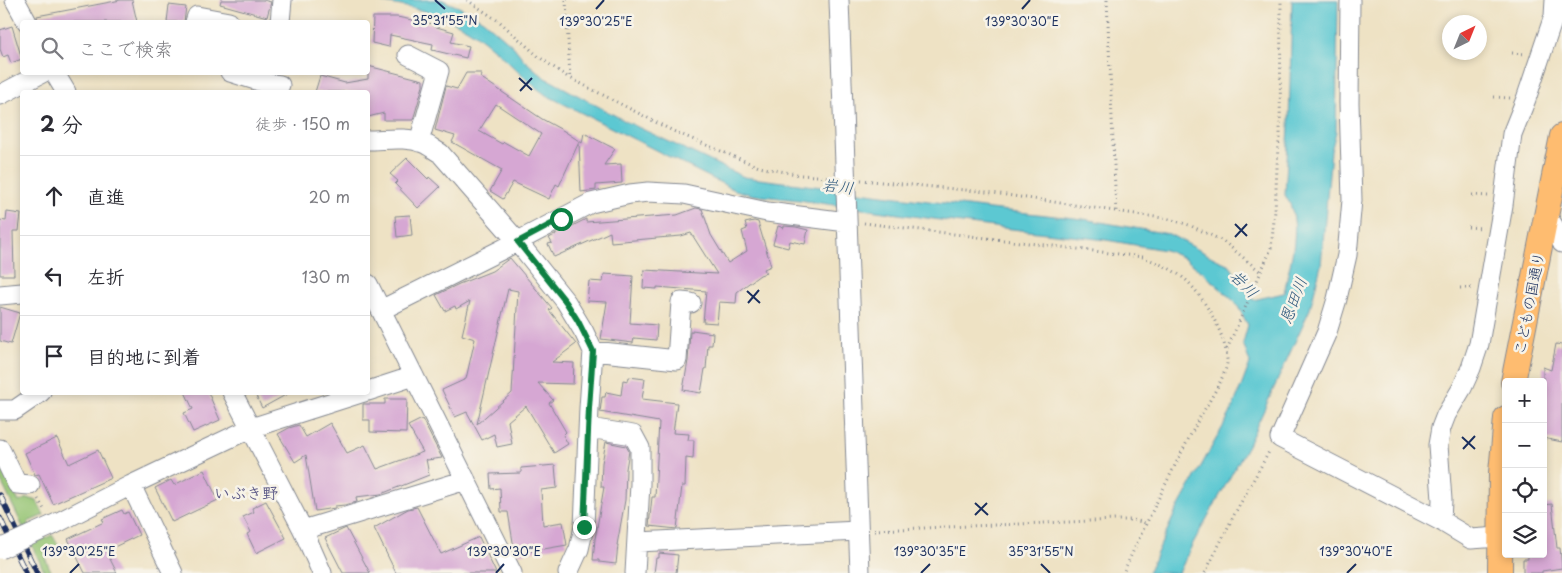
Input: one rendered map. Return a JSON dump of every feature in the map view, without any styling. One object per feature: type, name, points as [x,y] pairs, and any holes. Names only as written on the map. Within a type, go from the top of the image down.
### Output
[{"type":"main road","name":"こどもの国通り","points":[[1514,378],[1562,136]]},
{"type":"main road","points":[[1500,573],[1500,472],[1505,423]]},
{"type":"street","points":[[15,0],[26,20]]},
{"type":"street","points":[[839,0],[860,573]]},
{"type":"street","points":[[1350,0],[1349,103],[1352,200],[1347,255],[1337,300],[1327,332],[1280,438],[1441,521],[1471,539],[1499,537]]},
{"type":"street","points":[[280,20],[282,1]]},
{"type":"street","points":[[1441,521],[1442,500],[1438,445],[1446,415],[1462,388],[1479,344],[1503,205],[1512,134],[1526,99],[1555,8]]},
{"type":"street","points":[[195,20],[196,16],[218,20]]},
{"type":"street","points":[[408,55],[438,71],[419,142]]},
{"type":"street","points":[[0,95],[38,75]]},
{"type":"street","points":[[56,75],[65,90]]},
{"type":"street","points":[[240,75],[265,83],[280,83]]},
{"type":"street","points":[[370,140],[401,139],[419,142],[440,153],[518,242],[566,302],[581,326],[593,351],[584,527],[579,549],[568,573]]},
{"type":"street","points":[[381,310],[518,242],[591,203],[610,198],[648,192],[684,194],[767,212],[848,217]]},
{"type":"street","points":[[1546,214],[1560,236],[1562,243]]},
{"type":"street","points":[[370,288],[512,573]]},
{"type":"street","points":[[0,295],[20,293]]},
{"type":"street","points":[[593,351],[677,360],[681,302]]},
{"type":"street","points":[[370,391],[414,376]]},
{"type":"street","points":[[0,410],[15,410],[38,395]]},
{"type":"street","points":[[234,395],[303,530],[322,573]]},
{"type":"street","points":[[0,549],[251,428],[356,395]]},
{"type":"street","points":[[589,428],[633,435],[640,448],[638,542],[635,573]]},
{"type":"street","points":[[0,449],[17,484],[30,485]]},
{"type":"street","points":[[303,530],[466,480]]},
{"type":"street","points":[[131,485],[173,573]]},
{"type":"street","points":[[638,542],[858,531]]},
{"type":"path","points":[[467,0],[500,22],[539,57],[570,78],[673,131],[759,167],[847,183],[986,192],[1169,219],[1223,240],[1262,273]]},
{"type":"path","points":[[566,0],[570,78]]},
{"type":"path","points":[[1107,0],[1116,211]]},
{"type":"path","points":[[1227,350],[1272,249],[1278,146],[1280,140],[1281,0]]},
{"type":"path","points":[[848,217],[862,222],[1143,257],[1169,268],[1186,280],[1200,296],[1217,325],[1227,350],[1227,365],[1146,523],[1123,573]]},
{"type":"path","points":[[1205,573],[1234,515],[1274,443],[1280,438]]},
{"type":"path","points":[[30,485],[53,525]]},
{"type":"path","points":[[858,531],[1116,520],[1132,520],[1146,523]]},
{"type":"green space","points":[[0,463],[19,502],[28,498],[37,501],[44,515],[28,522],[38,542],[52,535],[61,549],[45,558],[52,573],[45,573],[0,479]]},
{"type":"water","name":"恩田川","points":[[365,0],[442,0],[461,8],[483,20],[544,77],[627,122],[744,177],[990,209],[1083,219],[1169,234],[1230,265],[1239,282],[1253,300],[1284,293],[1294,242],[1294,217],[1285,195],[1289,126],[1292,0],[1338,0],[1336,132],[1331,151],[1321,265],[1310,309],[1248,445],[1192,545],[1179,573],[1148,573],[1175,513],[1230,414],[1250,363],[1243,343],[1248,325],[1236,303],[1184,258],[1165,250],[1106,240],[753,195],[735,190],[546,95],[483,40],[455,22],[412,8]]},
{"type":"building","points":[[121,0],[132,0],[137,20],[38,20],[37,16]]},
{"type":"building","points":[[221,0],[263,0],[271,2],[267,17],[220,4]]},
{"type":"building","points":[[169,5],[186,7],[184,20],[167,20]]},
{"type":"building","points":[[373,17],[397,17],[433,24],[433,26],[454,32],[451,42],[469,46],[466,58],[432,50],[433,44],[390,35],[389,47],[372,43]]},
{"type":"building","points":[[12,26],[20,52],[20,60],[11,63],[8,55],[3,57],[0,49],[0,30]]},
{"type":"building","points":[[370,67],[423,80],[413,120],[384,120],[384,113],[370,116],[370,90],[316,90],[320,76],[345,83],[368,79]]},
{"type":"building","points":[[466,73],[482,73],[480,77],[542,119],[582,143],[584,133],[615,149],[604,165],[621,164],[622,183],[596,185],[596,190],[581,192],[579,142],[559,186],[556,184],[549,199],[513,182],[503,199],[490,191],[502,170],[452,142],[455,136],[435,130],[446,86],[457,89]],"holes":[[[496,104],[541,134],[529,156],[479,131]]]},
{"type":"building","points":[[407,158],[428,179],[429,177],[440,187],[418,208],[395,184],[398,181],[390,174]]},
{"type":"building","points":[[696,208],[702,209],[711,235],[728,263],[747,251],[742,231],[747,229],[745,223],[758,222],[771,266],[764,269],[766,273],[760,275],[737,292],[736,303],[719,302],[717,323],[703,322],[706,291],[657,287],[657,289],[643,288],[644,270],[717,274],[691,233],[681,236],[611,242],[610,232],[554,257],[548,244],[552,243],[549,238],[586,219],[586,222],[677,215]]},
{"type":"building","points":[[7,212],[20,214],[19,231],[13,231],[14,275],[0,275],[0,220],[6,221]]},
{"type":"building","points":[[410,215],[412,235],[397,237],[395,216]]},
{"type":"building","points":[[778,226],[808,230],[805,244],[790,241],[788,248],[773,244]]},
{"type":"building","points":[[510,258],[552,308],[549,310],[576,344],[552,362],[574,363],[573,384],[538,383],[553,400],[549,403],[566,432],[563,435],[568,444],[554,453],[526,406],[508,421],[512,444],[497,447],[494,434],[482,440],[467,412],[455,417],[442,390],[466,379],[475,339],[462,335],[470,301],[456,309],[455,306],[445,311],[436,295],[492,271]],"holes":[[[508,289],[518,291],[512,393],[477,424]]]},
{"type":"building","points":[[604,274],[633,276],[630,323],[657,325],[656,340],[634,338],[633,343],[601,339],[607,302],[587,301],[589,281],[603,282]]},
{"type":"building","points":[[0,307],[20,313],[11,344],[0,341]]},
{"type":"building","points":[[692,330],[713,333],[712,345],[708,345],[701,393],[683,390],[690,332]]},
{"type":"building","points":[[1556,344],[1562,345],[1562,442],[1547,439],[1547,378],[1543,378],[1543,367],[1551,370]]},
{"type":"building","points":[[629,377],[645,379],[642,399],[677,403],[673,433],[689,434],[688,440],[694,440],[693,459],[686,458],[685,486],[682,486],[677,529],[649,526],[652,497],[655,497],[659,422],[600,412],[602,397],[605,397],[606,392],[621,395],[623,380],[628,381]]},
{"type":"building","points":[[186,395],[209,395],[220,420],[193,432],[184,413],[193,409]]},
{"type":"building","points":[[256,395],[286,395],[262,408]]},
{"type":"building","points":[[385,399],[407,399],[406,433],[370,432],[370,420],[363,420],[363,404],[385,404]]},
{"type":"building","points":[[422,419],[442,458],[426,459],[429,475],[381,494],[356,497],[357,502],[315,511],[306,455],[295,462],[278,434],[299,425],[306,437],[330,423],[347,453],[365,445],[377,469],[423,452],[408,426]]},
{"type":"building","points":[[57,438],[69,464],[98,450],[111,478],[53,504],[39,474],[35,475],[25,453]]},
{"type":"building","points":[[606,442],[626,446],[629,451],[626,469],[625,500],[617,545],[616,564],[593,560],[604,487],[601,487],[602,463]]},
{"type":"building","points":[[555,465],[557,488],[541,490],[543,525],[563,522],[567,545],[515,554],[508,512],[501,512],[500,488],[491,489],[490,474],[521,473],[521,468]]},
{"type":"building","points":[[204,470],[218,500],[172,522],[155,488],[171,480],[174,485]]},
{"type":"building","points":[[266,501],[286,538],[256,553],[247,534],[251,532],[243,517],[254,512],[252,508]]},
{"type":"building","points":[[1552,504],[1557,548],[1560,548],[1562,568],[1542,571],[1542,573],[1523,573],[1523,559],[1547,558],[1547,505]]},
{"type":"building","points":[[417,507],[441,554],[479,537],[496,573],[396,573],[374,528],[408,509]]},
{"type":"building","points":[[122,510],[124,514],[128,512],[139,535],[106,551],[117,573],[85,573],[68,539],[104,522],[102,519]]},
{"type":"building","points":[[346,528],[370,573],[343,573],[325,538]]},
{"type":"building","points":[[659,553],[678,555],[676,573],[654,573],[656,558],[659,558]]},
{"type":"railway","points":[[0,495],[37,573]]},
{"type":"railway","points":[[0,518],[26,573]]},
{"type":"district","name":"いぶき野","points":[[246,492]]},
{"type":"route","points":[[561,219],[518,242],[566,302],[593,351],[584,527]]},
{"type":"water label","name":"岩川","points":[[838,185]]},
{"type":"water label","name":"岩川","points":[[1245,283]]}]
